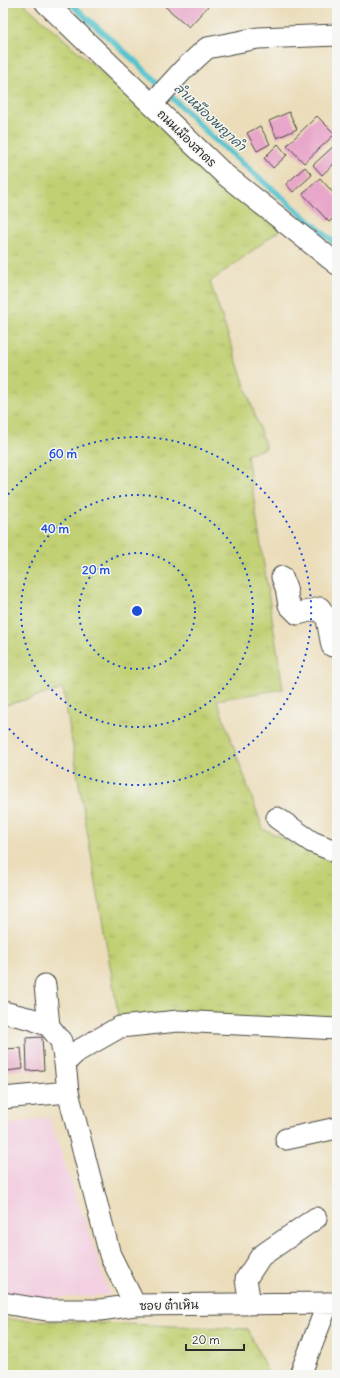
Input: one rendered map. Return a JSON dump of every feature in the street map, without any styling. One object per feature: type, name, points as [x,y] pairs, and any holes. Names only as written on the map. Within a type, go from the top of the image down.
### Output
[{"type":"street","name":"ถนนเมืองสาตร","points":[[46,3],[157,99],[224,174],[337,264]]},
{"type":"street","points":[[157,99],[184,69],[207,48],[258,38],[337,35]]},
{"type":"street","points":[[282,577],[286,588],[289,605],[298,614],[320,608],[326,619],[332,646],[337,646]]},
{"type":"street","points":[[277,818],[312,842],[337,852]]},
{"type":"street","points":[[45,985],[49,1026],[60,1041],[65,1063],[68,1092],[110,1255],[134,1305]]},
{"type":"street","points":[[3,1012],[49,1026]]},
{"type":"street","points":[[65,1063],[76,1052],[120,1027],[178,1021],[337,1029]]},
{"type":"street","points":[[3,1098],[68,1092]]},
{"type":"street","points":[[286,1140],[337,1128]]},
{"type":"street","points":[[250,1304],[246,1279],[261,1256],[316,1218]]},
{"type":"street","name":"ซอย ต๋าเหิน","points":[[3,1303],[46,1310],[100,1310],[134,1305],[332,1303]]},
{"type":"street","points":[[300,1375],[332,1303]]},
{"type":"shaded area","points":[[49,1117],[110,1295],[20,1299],[3,1293],[3,1126]]},
{"type":"green space","points":[[3,3],[23,3],[280,230],[210,282],[266,448],[247,455],[283,689],[217,700],[263,829],[337,864],[337,1022],[119,1019],[63,689],[3,706]]},
{"type":"green space","points":[[3,1319],[248,1329],[269,1375],[3,1375]]},
{"type":"building","points":[[161,3],[211,3],[189,27]]},
{"type":"building","points":[[289,112],[297,129],[277,138],[269,121]]},
{"type":"building","points":[[317,116],[335,134],[304,163],[287,145]]},
{"type":"building","points":[[260,126],[270,144],[257,151],[247,133]]},
{"type":"building","points":[[337,143],[337,161],[322,175],[313,165]]},
{"type":"building","points":[[278,144],[287,155],[273,168],[264,158]]},
{"type":"building","points":[[305,167],[312,175],[293,192],[286,184]]},
{"type":"building","points":[[320,178],[337,197],[337,215],[329,222],[303,194]]},
{"type":"building","points":[[42,1037],[44,1070],[27,1071],[26,1038]]},
{"type":"building","points":[[21,1048],[23,1069],[6,1071],[5,1049]]},
{"type":"waterway","name":"ลำเหมืองพญาคำ","points":[[70,3],[137,63],[212,137],[337,245]]}]
